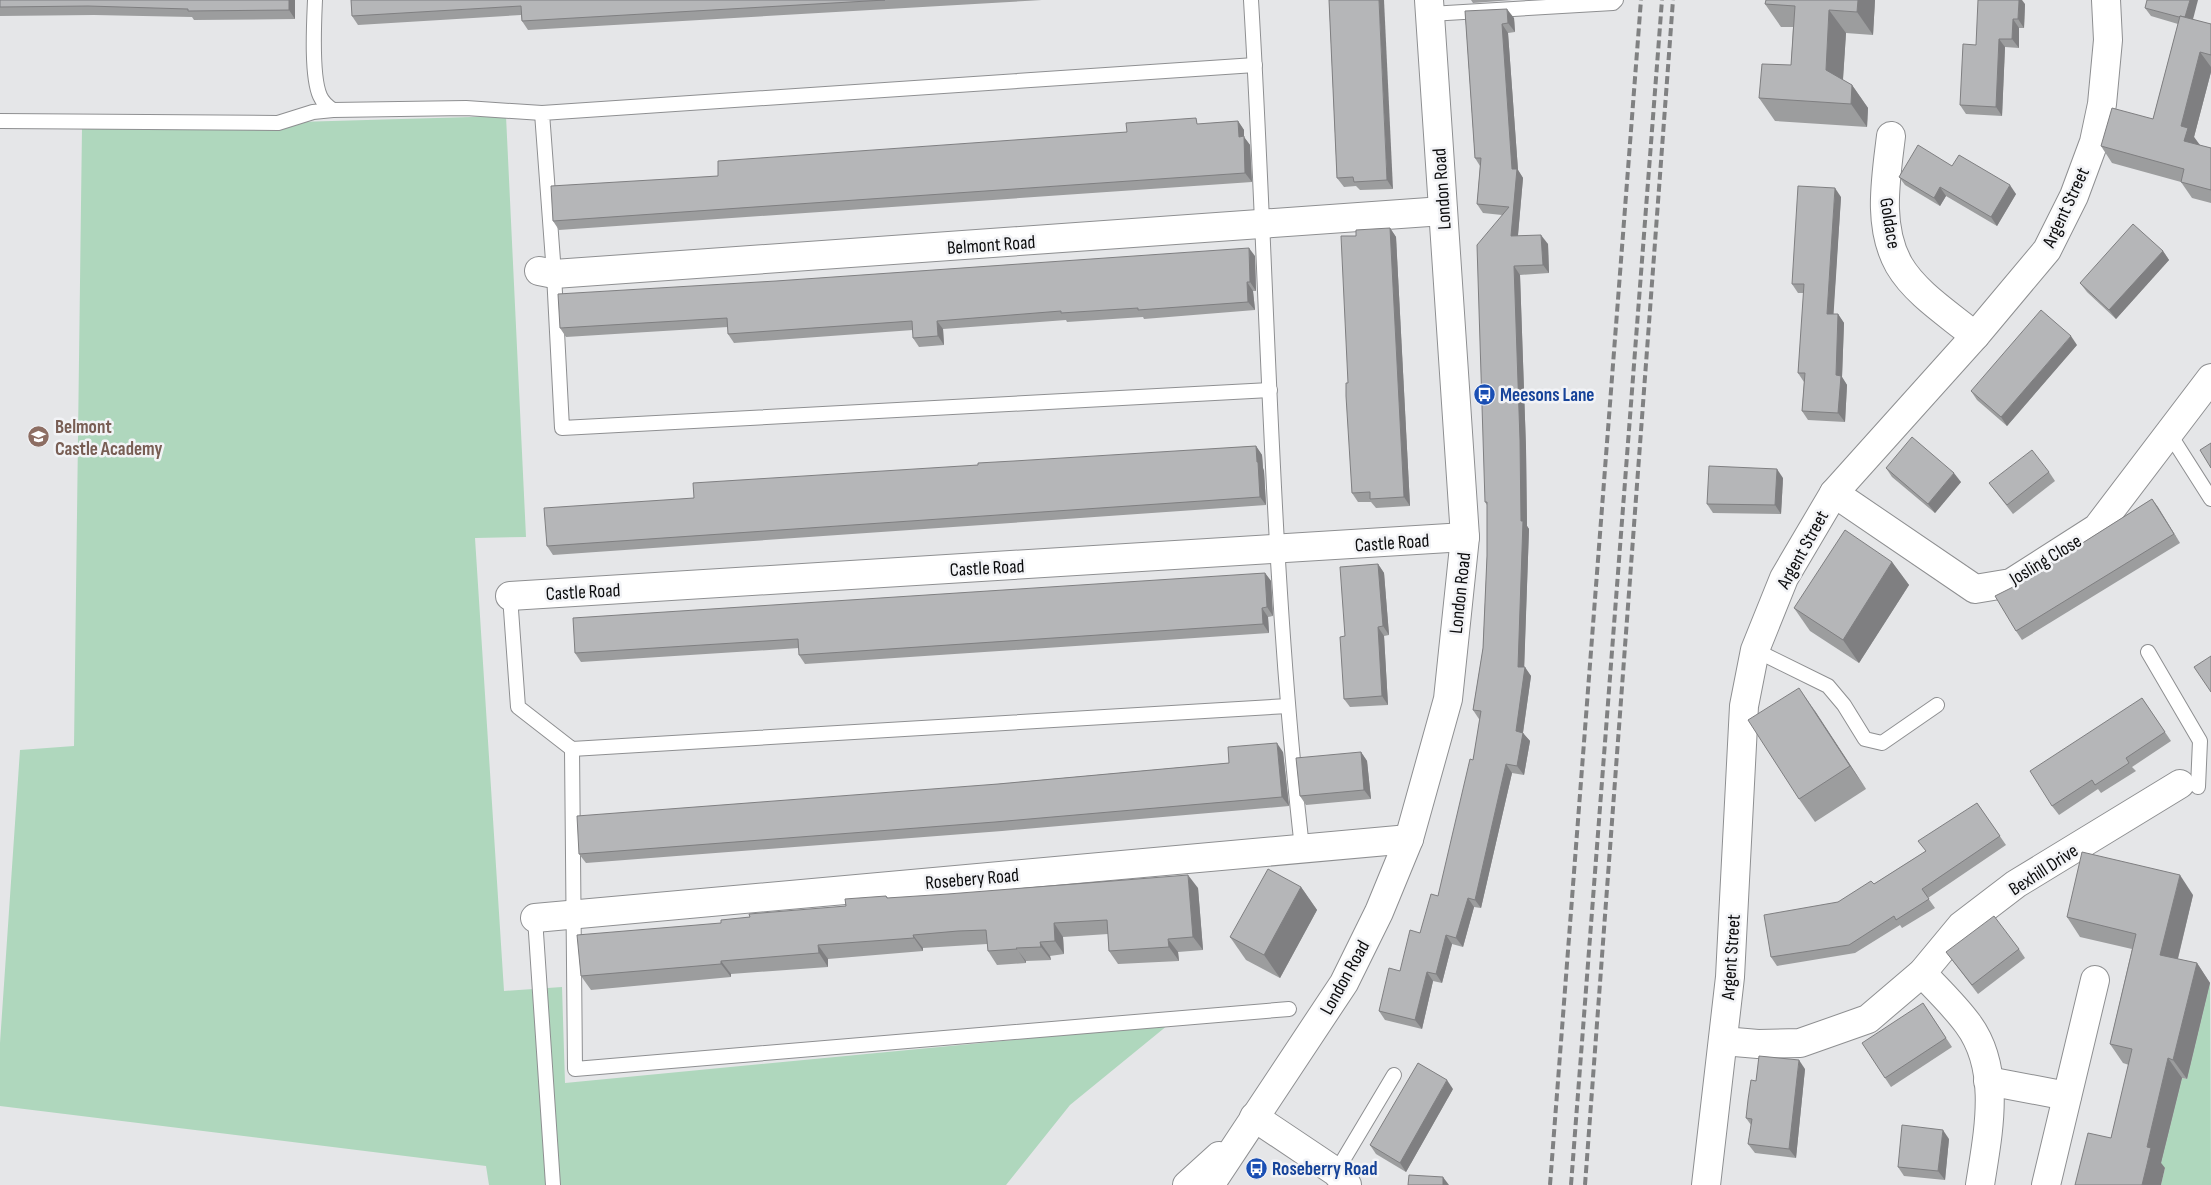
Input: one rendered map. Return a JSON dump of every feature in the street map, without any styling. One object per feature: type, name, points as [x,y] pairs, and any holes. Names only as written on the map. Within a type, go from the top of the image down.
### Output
[{"type":"street","name":"Argent Street","points":[[1706,1185],[1730,977],[1744,706],[1755,650],[1784,578],[1834,492],[1975,336],[2047,250],[2074,196],[2094,142],[2102,104],[2108,40],[2106,0]]},
{"type":"street","name":"London Road","points":[[1210,1185],[1344,983],[1379,912],[1410,839],[1448,699],[1465,537],[1430,7]]},
{"type":"street","name":"Goldace","points":[[1891,136],[1885,184],[1885,213],[1889,242],[1900,265],[1920,290],[1975,336]]},
{"type":"street","name":"Belmont Road","points":[[546,272],[1443,211]]},
{"type":"street","name":"Josling Close","points":[[1834,492],[1975,589],[2011,583],[2096,528],[2211,378]]},
{"type":"street","name":"Castle Road","points":[[510,596],[1465,537]]},
{"type":"street","name":"Bexhill Drive","points":[[1723,1041],[1758,1044],[1800,1042],[1868,1019],[1922,973],[1961,926],[2016,884],[2196,787]]},
{"type":"street","name":"Rosebery Road","points":[[534,918],[1410,839]]},
{"type":"street","points":[[1922,973],[1969,1024],[1984,1053],[1988,1081],[1988,1134],[1980,1185]]},
{"type":"street","points":[[2046,1185],[2095,980]]},
{"type":"street","points":[[1988,1081],[2067,1096]]},
{"type":"street","name":"London Road","points":[[1187,1185],[1248,1127]]},
{"type":"street","points":[[1248,1127],[1341,1178]]},
{"type":"lane","points":[[315,0],[316,78],[319,95],[325,104],[333,110]]},
{"type":"lane","points":[[1251,0],[1264,224],[1277,550],[1288,706],[1302,848]]},
{"type":"lane","points":[[1430,7],[1613,3],[1616,0]]},
{"type":"lane","points":[[0,121],[278,123],[314,112],[333,110],[466,108],[542,113],[1255,65]]},
{"type":"lane","points":[[542,113],[546,272],[562,428],[1270,390]]},
{"type":"lane","points":[[2168,433],[2211,499]]},
{"type":"lane","points":[[510,596],[518,707],[572,749],[1288,706]]},
{"type":"lane","points":[[1755,650],[1828,686],[1844,705],[1865,739],[1882,743],[1937,705]]},
{"type":"lane","points":[[2148,652],[2205,739],[2196,787]]},
{"type":"lane","points":[[572,749],[572,914],[575,1069],[1288,1009]]},
{"type":"lane","points":[[534,918],[553,1185]]},
{"type":"lane","points":[[1341,1178],[1394,1075]]},
{"type":"green space","points":[[506,116],[526,537],[475,538],[504,991],[562,987],[565,1083],[1168,1025],[1070,1105],[1006,1185],[489,1185],[486,1166],[0,1106],[0,1043],[20,750],[74,746],[82,128]]},
{"type":"green space","points":[[2210,983],[2211,1185],[2161,1185],[2165,1168],[2160,1167],[2182,1078],[2187,1079]]},
{"type":"building","points":[[0,0],[289,0],[289,10],[188,11],[188,9],[88,6],[0,7]]},
{"type":"building","points":[[351,0],[885,0],[522,21],[521,6],[352,16]]},
{"type":"building","points":[[1329,0],[1379,0],[1387,180],[1354,182],[1353,177],[1337,178]]},
{"type":"building","points":[[1766,0],[1858,0],[1857,12],[1829,10],[1826,70],[1852,85],[1851,104],[1759,98],[1762,64],[1791,65],[1795,6],[1765,4]]},
{"type":"building","points":[[1978,0],[2019,0],[2018,19],[2013,19],[2012,39],[1999,39],[1996,107],[1960,105],[1963,44],[1976,45]]},
{"type":"building","points":[[2147,0],[2190,0],[2185,17],[2179,17],[2145,8]]},
{"type":"building","points":[[1507,9],[1508,23],[1502,24],[1512,169],[1517,169],[1511,236],[1541,235],[1543,265],[1514,266],[1521,521],[1523,521],[1518,667],[1525,667],[1516,731],[1523,733],[1517,766],[1506,764],[1475,900],[1468,898],[1456,938],[1446,935],[1436,974],[1427,972],[1415,1020],[1379,1011],[1389,968],[1400,971],[1410,930],[1420,933],[1431,894],[1438,896],[1470,759],[1473,760],[1481,711],[1473,710],[1483,648],[1487,556],[1487,502],[1485,502],[1477,245],[1509,207],[1477,204],[1481,158],[1475,158],[1465,11]]},
{"type":"building","points":[[2180,16],[2211,24],[2211,55],[2200,52],[2181,126],[2188,128],[2184,141],[2211,148],[2211,190],[2181,182],[2184,169],[2101,146],[2112,108],[2153,119]]},
{"type":"building","points":[[1196,118],[1197,124],[1238,121],[1239,137],[1244,136],[1245,173],[553,221],[551,186],[718,176],[718,161],[1127,132],[1126,123]]},
{"type":"building","points":[[1918,145],[1952,166],[1959,155],[2010,185],[1991,217],[1940,187],[1934,198],[1899,177]]},
{"type":"building","points":[[1798,186],[1835,188],[1827,314],[1838,314],[1836,375],[1841,376],[1838,413],[1802,411],[1805,373],[1798,373],[1804,284],[1792,284]]},
{"type":"building","points":[[2133,224],[2163,251],[2109,310],[2080,283]]},
{"type":"building","points":[[1390,228],[1404,497],[1370,499],[1370,492],[1352,493],[1346,396],[1346,383],[1348,383],[1341,236],[1356,236],[1356,230]]},
{"type":"building","points":[[1249,248],[1250,282],[1247,282],[1248,302],[1138,310],[1138,308],[1061,313],[1061,311],[937,321],[938,336],[913,338],[912,321],[728,334],[727,318],[560,328],[558,294],[776,281]]},
{"type":"building","points":[[2041,310],[2071,336],[2001,417],[1971,391]]},
{"type":"building","points":[[1912,437],[1954,473],[1928,504],[1886,468]]},
{"type":"building","points":[[2211,443],[2211,468],[2200,450]]},
{"type":"building","points":[[1256,446],[1260,497],[547,546],[544,508],[694,498],[693,483]]},
{"type":"building","points":[[2032,450],[2049,472],[2007,505],[1989,483]]},
{"type":"building","points":[[1709,466],[1777,469],[1775,505],[1707,504]]},
{"type":"building","points":[[2152,499],[2174,534],[2016,631],[1995,596],[2013,587]]},
{"type":"building","points":[[1845,530],[1892,562],[1843,640],[1794,608]]},
{"type":"building","points":[[1378,564],[1383,626],[1378,627],[1382,696],[1344,699],[1340,637],[1345,636],[1340,567]]},
{"type":"building","points":[[1265,573],[1267,607],[1262,608],[1263,624],[799,655],[798,639],[575,653],[573,618]]},
{"type":"building","points":[[2211,656],[2211,692],[2194,667]]},
{"type":"building","points":[[1799,688],[1850,766],[1799,799],[1748,720]]},
{"type":"building","points":[[2142,698],[2165,732],[2126,758],[2129,763],[2095,785],[2092,780],[2052,806],[2030,771]]},
{"type":"building","points":[[1277,743],[1282,797],[995,822],[579,854],[577,816],[998,784],[1229,763],[1228,747]]},
{"type":"building","points":[[1361,752],[1364,790],[1300,796],[1296,758]]},
{"type":"building","points":[[1977,803],[2000,836],[1922,889],[1929,899],[1896,920],[1894,916],[1849,945],[1771,957],[1764,915],[1838,902],[1871,881],[1874,884],[1926,851],[1918,841]]},
{"type":"building","points":[[2082,852],[2180,875],[2160,955],[2197,963],[2173,1060],[2168,1058],[2147,1147],[2151,1148],[2142,1185],[2075,1185],[2088,1133],[2111,1138],[2132,1049],[2110,1044],[2136,934],[2067,917]]},
{"type":"building","points":[[1268,869],[1301,887],[1264,955],[1230,937]]},
{"type":"building","points":[[1188,875],[1193,937],[1168,939],[1169,947],[1109,951],[1107,920],[1054,923],[1055,941],[1040,942],[1041,947],[988,951],[986,930],[958,931],[913,935],[914,938],[818,945],[819,953],[721,961],[721,964],[581,976],[577,935],[721,923],[721,920],[750,917],[749,914],[846,906],[845,899],[948,894]]},
{"type":"building","points":[[1994,916],[2019,949],[1972,985],[1946,952]]},
{"type":"building","points":[[1923,1003],[1946,1038],[1885,1078],[1862,1043]]},
{"type":"building","points":[[1759,1056],[1799,1060],[1789,1149],[1748,1144],[1752,1119],[1746,1118],[1748,1100],[1751,1080],[1756,1081]]},
{"type":"building","points":[[1418,1063],[1447,1080],[1400,1163],[1370,1145]]},
{"type":"building","points":[[1902,1125],[1943,1130],[1938,1171],[1898,1167]]},
{"type":"building","points":[[1409,1175],[1443,1177],[1443,1185],[1408,1185]]},
{"type":"railway","points":[[1550,1185],[1641,0]]},
{"type":"railway","points":[[1571,1185],[1662,0]]},
{"type":"railway","points":[[1585,1185],[1673,0]]},
{"type":"place","name":"Meesons Lane","points":[[1484,394]]},
{"type":"place","name":"Belmont Castle Academy","points":[[39,437]]},
{"type":"place","name":"Roseberry Road","points":[[1256,1168]]}]
